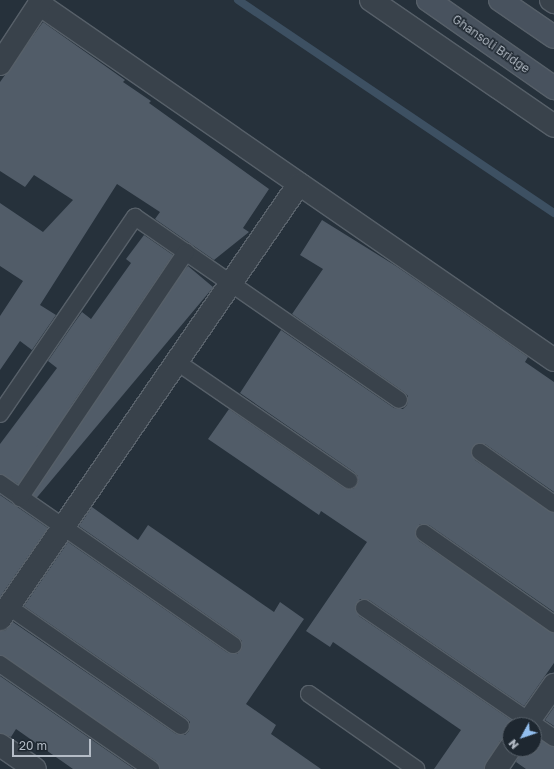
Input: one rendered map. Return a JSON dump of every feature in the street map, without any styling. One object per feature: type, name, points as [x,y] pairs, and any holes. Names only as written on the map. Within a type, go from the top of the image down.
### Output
[{"type":"main road","name":"Ghansoli Bridge","points":[[428,0],[554,88]]},
{"type":"main road","points":[[500,0],[554,37]]},
{"type":"street","points":[[371,0],[554,126]]},
{"type":"street","points":[[0,64],[41,2],[554,360]]},
{"type":"street","points":[[4,613],[300,184]]},
{"type":"street","points":[[532,717],[554,685]]},
{"type":"street","points":[[0,745],[35,769]]},
{"type":"street","points":[[496,769],[504,757]]},
{"type":"lane","points":[[0,414],[135,217],[399,400]]},
{"type":"lane","points":[[20,498],[186,252]]},
{"type":"lane","points":[[177,362],[349,480]]},
{"type":"lane","points":[[480,452],[554,504]]},
{"type":"lane","points":[[0,483],[232,645]]},
{"type":"lane","points":[[424,533],[554,624]]},
{"type":"lane","points":[[364,608],[519,717]]},
{"type":"lane","points":[[4,613],[180,726]]},
{"type":"lane","points":[[0,664],[151,769]]},
{"type":"lane","points":[[309,694],[416,769]]},
{"type":"lane","points":[[542,731],[554,738]]},
{"type":"building","points":[[43,22],[125,80],[123,82],[151,101],[149,103],[269,189],[243,228],[249,232],[214,260],[155,219],[160,212],[117,184],[40,305],[56,315],[32,350],[20,341],[0,370],[0,316],[23,281],[0,266],[0,203],[43,232],[73,200],[34,175],[25,187],[0,171],[0,82]]},
{"type":"building","points":[[322,220],[396,266],[528,357],[525,362],[554,382],[554,492],[485,444],[476,444],[471,452],[475,460],[554,513],[554,612],[429,525],[420,524],[415,532],[419,541],[554,633],[554,663],[524,706],[369,600],[360,599],[355,607],[359,616],[507,717],[502,717],[502,740],[484,769],[434,769],[461,730],[333,642],[330,647],[306,631],[367,542],[321,511],[319,515],[208,439],[229,409],[344,488],[353,489],[357,485],[358,476],[354,472],[240,393],[281,330],[394,408],[403,409],[407,405],[408,396],[404,392],[292,314],[323,269],[300,255]]},
{"type":"building","points":[[144,235],[173,255],[18,484],[0,474],[0,444],[57,368],[48,361],[72,326],[82,312],[91,319],[131,263],[126,259]]},
{"type":"building","points":[[188,266],[213,287],[36,499],[11,477]]},
{"type":"building","points":[[0,495],[48,528],[0,597]]},
{"type":"building","points":[[92,507],[138,540],[148,525],[274,612],[280,602],[304,619],[246,704],[276,725],[271,734],[321,769],[160,769],[156,761],[0,655],[0,631],[6,630],[13,622],[176,734],[185,735],[189,731],[190,722],[186,718],[24,606],[68,542],[228,653],[237,654],[241,650],[242,641],[238,637],[79,526]]},
{"type":"building","points":[[0,676],[134,769],[73,769],[16,729],[11,737],[0,733]]},
{"type":"building","points":[[554,707],[554,726],[545,720]]},
{"type":"building","points":[[542,740],[554,747],[554,769],[526,769],[516,762],[518,757],[542,757]]},
{"type":"waterway","points":[[238,0],[554,213]]}]
